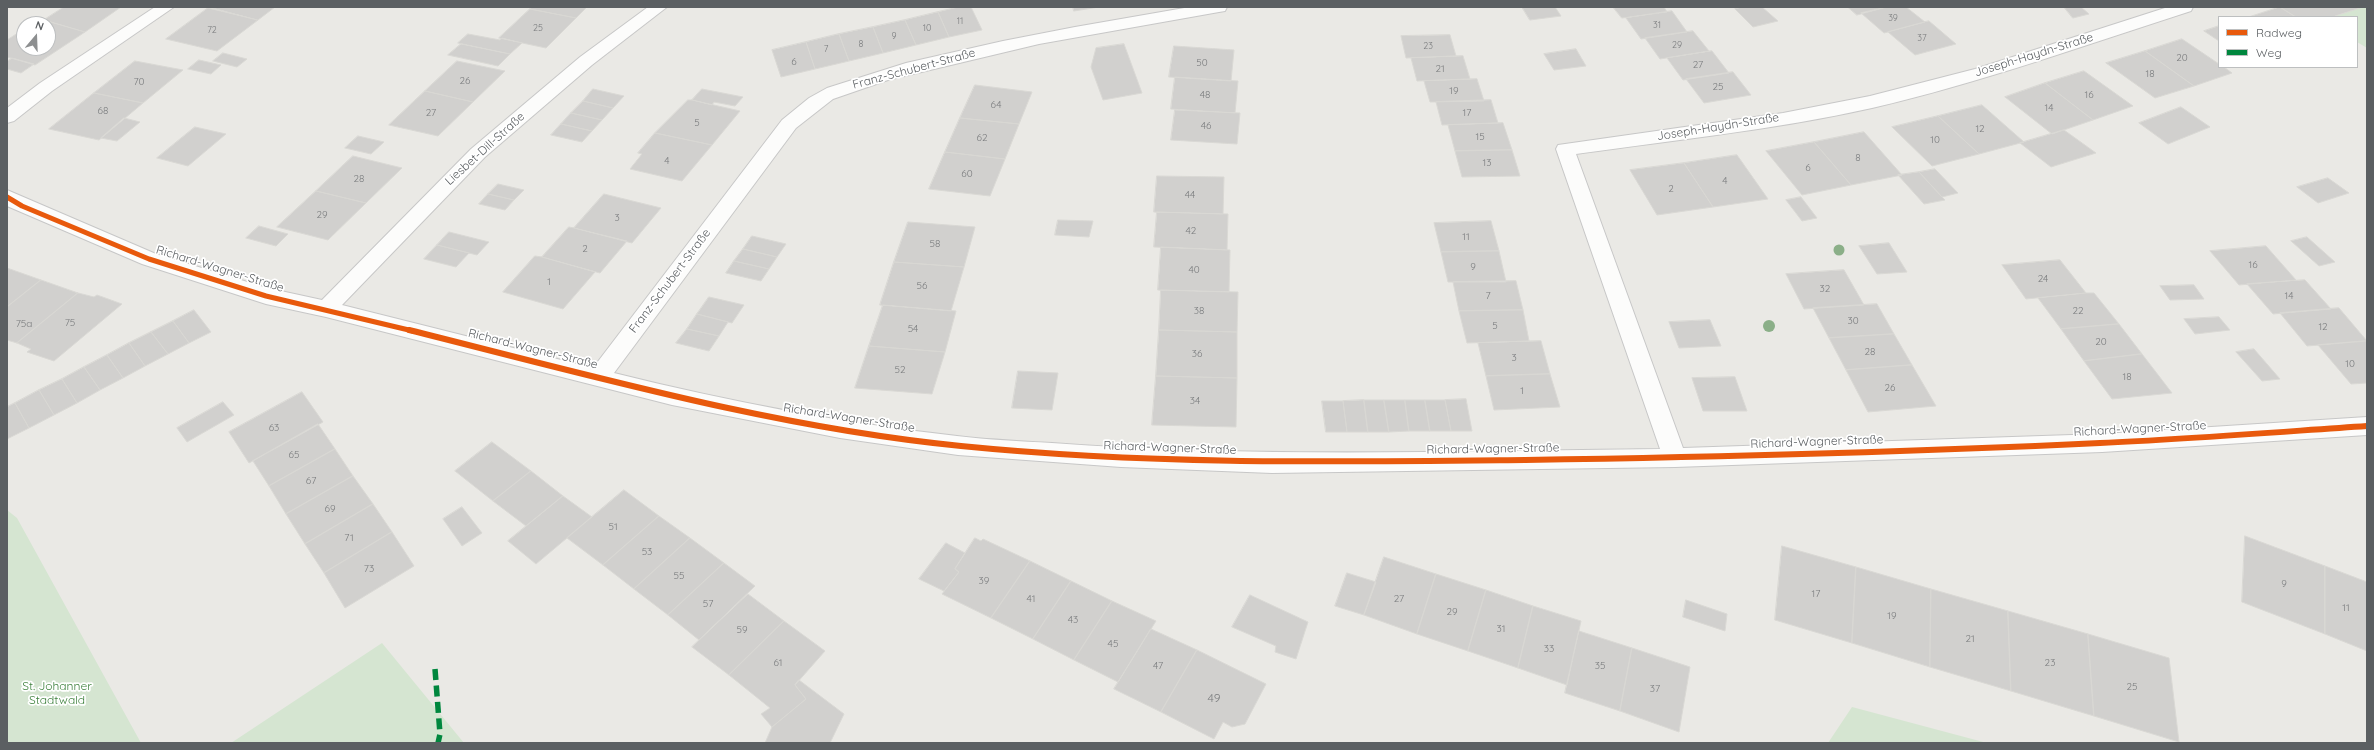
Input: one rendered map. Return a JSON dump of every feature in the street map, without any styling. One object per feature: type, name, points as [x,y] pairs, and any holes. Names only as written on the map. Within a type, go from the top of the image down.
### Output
[{"type":"street","points":[[7,117],[46,87],[166,7]]},
{"type":"street","name":"Liesbet-Dill-Straße","points":[[326,309],[478,153],[584,63],[659,7]]},
{"type":"street","name":"Franz-Schubert-Straße","points":[[598,377],[789,124],[810,106],[832,93],[873,78],[959,56],[1065,34],[1219,7]]},
{"type":"street","name":"Joseph-Haydn-Straße","points":[[1675,458],[1565,149],[1730,126],[1883,99],[2014,62],[2185,7]]},
{"type":"street","name":"Richard-Wagner-Straße","points":[[7,197],[22,206],[149,259],[266,296],[326,309],[672,396],[840,429],[958,446],[1121,458],[1301,463],[1675,458],[2102,443],[2367,426]]},
{"type":"green space","points":[[2367,7],[2367,48],[2358,43],[2358,16],[2335,16]]},
{"type":"green space","name":"St. Johanner Stadtwald","points":[[7,510],[17,518],[141,743],[7,743]]},
{"type":"green space","points":[[382,643],[464,743],[231,743]]},
{"type":"green space","points":[[1852,707],[1987,743],[1828,743]]},
{"type":"building","points":[[64,7],[121,7],[85,32],[56,24],[56,16],[50,16]]},
{"type":"building","points":[[209,7],[275,7],[258,20]]},
{"type":"building","points":[[532,7],[587,7],[576,18],[530,9]]},
{"type":"building","points":[[959,7],[971,7],[982,30],[949,37],[938,12]]},
{"type":"building","points":[[1073,7],[1099,7],[1074,11]]},
{"type":"building","points":[[1522,7],[1555,7],[1561,16],[1530,20]]},
{"type":"building","points":[[1613,7],[1664,7],[1667,12],[1622,18]]},
{"type":"building","points":[[1743,7],[1762,7],[1778,21],[1753,27],[1735,9]]},
{"type":"building","points":[[1848,7],[1887,7],[1857,15]]},
{"type":"building","points":[[1887,7],[1906,7],[1925,22],[1884,33],[1861,13]]},
{"type":"building","points":[[2064,7],[2081,7],[2089,14],[2073,18]]},
{"type":"building","points":[[2280,7],[2294,16],[2252,16]]},
{"type":"building","points":[[2280,7],[2363,7],[2335,16],[2294,16]]},
{"type":"building","points":[[208,8],[258,20],[217,51],[166,39]]},
{"type":"building","points":[[530,9],[576,18],[546,48],[499,38]]},
{"type":"building","points":[[1672,11],[1687,32],[1641,39],[1626,18]]},
{"type":"building","points":[[938,12],[949,37],[916,45],[905,20]]},
{"type":"building","points":[[905,20],[916,45],[883,53],[873,27]]},
{"type":"building","points":[[1929,21],[1956,44],[1915,55],[1888,32]]},
{"type":"building","points":[[56,24],[85,32],[56,51]]},
{"type":"building","points":[[2218,26],[2218,40],[2204,31]]},
{"type":"building","points":[[873,27],[883,53],[849,61],[839,34]]},
{"type":"building","points":[[1693,31],[1709,51],[1660,59],[1645,38]]},
{"type":"building","points":[[16,34],[16,56],[49,56],[35,65],[7,57],[7,40]]},
{"type":"building","points":[[468,34],[500,40],[502,38],[522,43],[510,54],[458,43]]},
{"type":"building","points":[[839,34],[849,61],[815,69],[806,42]]},
{"type":"building","points":[[1450,35],[1456,56],[1406,58],[1401,36]]},
{"type":"building","points":[[2182,39],[2218,63],[2218,68],[2225,68],[2232,73],[2194,86],[2145,51]]},
{"type":"building","points":[[806,42],[815,69],[781,77],[772,50]]},
{"type":"building","points":[[461,44],[510,54],[498,66],[448,55]]},
{"type":"building","points":[[1124,44],[1142,93],[1103,100],[1091,67],[1096,48]]},
{"type":"building","points":[[1174,46],[1234,50],[1231,81],[1169,77]]},
{"type":"building","points":[[1576,49],[1586,66],[1554,70],[1544,54]]},
{"type":"building","points":[[1712,51],[1729,73],[1683,80],[1667,58]]},
{"type":"building","points":[[2145,51],[2194,86],[2155,98],[2106,63]]},
{"type":"building","points":[[223,53],[247,59],[237,67],[213,61]]},
{"type":"building","points":[[1463,56],[1470,79],[1417,81],[1411,58]]},
{"type":"building","points":[[12,58],[34,64],[21,73],[7,69],[7,62]]},
{"type":"building","points":[[199,60],[221,65],[211,74],[188,69]]},
{"type":"building","points":[[135,61],[183,70],[143,103],[94,93]]},
{"type":"building","points":[[457,61],[505,71],[473,102],[425,91]]},
{"type":"building","points":[[2084,71],[2133,106],[2093,120],[2045,83]]},
{"type":"building","points":[[1733,72],[1751,95],[1704,103],[1686,79]]},
{"type":"building","points":[[1175,77],[1238,81],[1235,113],[1171,109]]},
{"type":"building","points":[[1477,79],[1484,101],[1430,102],[1424,81]]},
{"type":"building","points":[[2045,83],[2093,120],[2052,134],[2005,97]]},
{"type":"building","points":[[975,85],[1032,92],[1019,124],[960,118]]},
{"type":"building","points":[[593,89],[624,96],[613,108],[583,101]]},
{"type":"building","points":[[702,89],[743,97],[735,106],[714,102],[712,105],[692,100]]},
{"type":"building","points":[[425,91],[473,102],[438,136],[389,125]]},
{"type":"building","points":[[94,93],[143,103],[99,140],[49,129]]},
{"type":"building","points":[[688,100],[740,111],[712,145],[655,133]]},
{"type":"building","points":[[1491,100],[1498,123],[1442,125],[1436,102]]},
{"type":"building","points":[[583,101],[613,108],[602,120],[571,113]]},
{"type":"building","points":[[1982,105],[2024,142],[1979,154],[1938,116]]},
{"type":"building","points":[[2181,107],[2210,127],[2168,144],[2139,123]]},
{"type":"building","points":[[1175,110],[1240,113],[1237,144],[1171,140]]},
{"type":"building","points":[[571,113],[602,120],[592,131],[561,124]]},
{"type":"building","points":[[1938,116],[1979,154],[1932,166],[1892,127]]},
{"type":"building","points":[[124,118],[140,122],[117,141],[101,138]]},
{"type":"building","points":[[960,118],[1019,124],[1005,159],[945,152]]},
{"type":"building","points":[[1503,123],[1512,150],[1455,151],[1448,125]]},
{"type":"building","points":[[561,124],[592,131],[582,142],[551,135]]},
{"type":"building","points":[[195,127],[226,134],[188,166],[157,158]]},
{"type":"building","points":[[2064,130],[2096,153],[2051,167],[2020,143]]},
{"type":"building","points":[[1864,132],[1902,175],[1851,185],[1814,142]]},
{"type":"building","points":[[655,133],[712,145],[682,181],[630,169],[642,154],[638,153]]},
{"type":"building","points":[[358,136],[384,142],[371,154],[345,148]]},
{"type":"building","points":[[1814,142],[1851,185],[1802,195],[1766,151]]},
{"type":"building","points":[[1512,150],[1520,176],[1462,177],[1455,151]]},
{"type":"building","points":[[945,152],[1005,159],[990,196],[929,189]]},
{"type":"building","points":[[1737,155],[1768,199],[1713,207],[1684,163]]},
{"type":"building","points":[[353,156],[402,168],[366,203],[316,191]]},
{"type":"building","points":[[1684,163],[1713,207],[1657,215],[1630,170]]},
{"type":"building","points":[[1935,169],[1958,193],[1942,197],[1919,172]]},
{"type":"building","points":[[1919,172],[1945,200],[1924,204],[1898,175]]},
{"type":"building","points":[[1157,176],[1224,177],[1223,214],[1154,212]]},
{"type":"building","points":[[2328,178],[2349,193],[2318,203],[2297,187]]},
{"type":"building","points":[[498,184],[524,190],[514,200],[488,194]]},
{"type":"building","points":[[316,191],[366,203],[328,240],[277,227]]},
{"type":"building","points":[[488,194],[514,200],[505,210],[479,204]]},
{"type":"building","points":[[604,194],[661,208],[632,243],[574,228]]},
{"type":"building","points":[[1801,197],[1817,218],[1802,221],[1786,200]]},
{"type":"building","points":[[1157,212],[1228,214],[1227,250],[1154,247]]},
{"type":"building","points":[[1058,220],[1093,221],[1089,237],[1055,235]]},
{"type":"building","points":[[1491,221],[1499,251],[1441,252],[1434,223]]},
{"type":"building","points":[[908,222],[975,227],[964,267],[894,262]]},
{"type":"building","points":[[259,226],[288,234],[276,246],[246,238]]},
{"type":"building","points":[[569,227],[627,241],[600,273],[542,257]]},
{"type":"building","points":[[449,232],[489,242],[477,255],[437,245]]},
{"type":"building","points":[[752,236],[786,244],[777,257],[743,249]]},
{"type":"building","points":[[2307,237],[2335,262],[2319,266],[2291,241]]},
{"type":"building","points":[[1889,243],[1907,272],[1877,274],[1859,246]]},
{"type":"building","points":[[437,245],[469,253],[456,267],[424,259]]},
{"type":"building","points":[[2266,246],[2296,280],[2239,285],[2210,251]]},
{"type":"building","points":[[1161,247],[1230,250],[1229,292],[1158,290]]},
{"type":"building","points":[[743,249],[777,257],[769,269],[734,261]]},
{"type":"building","points":[[1499,251],[1506,282],[1448,282],[1441,252]]},
{"type":"building","points":[[535,256],[595,272],[563,309],[503,292]]},
{"type":"building","points":[[2060,260],[2086,293],[2026,299],[2002,265]]},
{"type":"building","points":[[734,261],[769,269],[761,281],[726,273]]},
{"type":"building","points":[[894,262],[964,267],[951,311],[880,305]]},
{"type":"building","points":[[7,268],[41,280],[7,307]]},
{"type":"building","points":[[1844,270],[1864,305],[1804,309],[1786,274]]},
{"type":"building","points":[[41,280],[78,293],[17,343],[7,340],[7,307]]},
{"type":"building","points":[[2305,280],[2331,309],[2273,314],[2247,284]]},
{"type":"building","points":[[1516,281],[1523,310],[1459,311],[1453,282]]},
{"type":"building","points":[[2194,285],[2204,299],[2170,300],[2160,286]]},
{"type":"building","points":[[1161,290],[1238,292],[1237,332],[1159,330]]},
{"type":"building","points":[[78,293],[94,297],[97,295],[122,304],[54,361],[27,352],[31,349],[17,343]]},
{"type":"building","points":[[2094,293],[2119,324],[2061,329],[2038,298]]},
{"type":"building","points":[[709,297],[744,305],[732,323],[697,314]]},
{"type":"building","points":[[1877,304],[1894,334],[1829,338],[1813,308]]},
{"type":"building","points":[[883,305],[956,311],[945,352],[869,346]]},
{"type":"building","points":[[2339,308],[2367,341],[2307,346],[2280,313]]},
{"type":"building","points":[[194,310],[211,332],[189,343],[173,321]]},
{"type":"building","points":[[1523,310],[1529,341],[1467,343],[1459,311]]},
{"type":"building","points":[[697,314],[728,322],[719,336],[687,329]]},
{"type":"building","points":[[2219,317],[2230,330],[2195,334],[2184,319]]},
{"type":"building","points":[[1710,320],[1721,346],[1679,348],[1669,322]]},
{"type":"building","points":[[173,321],[189,343],[168,354],[151,332]]},
{"type":"building","points":[[2119,324],[2142,354],[2084,361],[2061,329]]},
{"type":"building","points":[[687,329],[719,336],[709,351],[676,343]]},
{"type":"building","points":[[1159,330],[1237,332],[1237,378],[1156,376]]},
{"type":"building","points":[[151,332],[168,354],[145,366],[129,343]]},
{"type":"building","points":[[1894,334],[1912,365],[1846,370],[1829,338]]},
{"type":"building","points":[[1541,341],[1550,374],[1486,376],[1478,343]]},
{"type":"building","points":[[2367,341],[2367,383],[2351,384],[2318,345]]},
{"type":"building","points":[[129,343],[145,366],[123,378],[107,355]]},
{"type":"building","points":[[869,346],[945,352],[932,394],[855,388]]},
{"type":"building","points":[[2254,349],[2280,379],[2262,381],[2236,352]]},
{"type":"building","points":[[2142,354],[2172,393],[2112,399],[2084,361]]},
{"type":"building","points":[[107,355],[123,378],[100,390],[84,367]]},
{"type":"building","points":[[1912,365],[1936,406],[1868,412],[1846,370]]},
{"type":"building","points":[[84,367],[100,390],[77,403],[62,379]]},
{"type":"building","points":[[1018,371],[1058,373],[1052,410],[1012,408]]},
{"type":"building","points":[[1550,374],[1560,407],[1494,410],[1486,376]]},
{"type":"building","points":[[1156,376],[1237,378],[1236,427],[1152,425]]},
{"type":"building","points":[[1735,377],[1747,411],[1703,411],[1692,378]]},
{"type":"building","points":[[62,379],[77,403],[54,415],[39,390]]},
{"type":"building","points":[[39,390],[54,415],[29,428],[15,403]]},
{"type":"building","points":[[302,392],[323,422],[249,463],[229,432]]},
{"type":"building","points":[[1466,399],[1472,431],[1451,431],[1445,400]]},
{"type":"building","points":[[1364,400],[1368,432],[1347,432],[1343,401]]},
{"type":"building","points":[[1364,400],[1384,400],[1389,432],[1368,432]]},
{"type":"building","points":[[1384,400],[1405,400],[1409,431],[1389,432]]},
{"type":"building","points":[[1405,400],[1425,400],[1430,431],[1409,431]]},
{"type":"building","points":[[1425,400],[1445,400],[1451,431],[1430,431]]},
{"type":"building","points":[[1322,401],[1343,401],[1347,432],[1326,432]]},
{"type":"building","points":[[223,402],[234,415],[187,442],[177,428]]},
{"type":"building","points":[[15,403],[29,428],[7,439],[7,407]]},
{"type":"building","points":[[318,424],[335,449],[269,486],[253,461]]},
{"type":"building","points":[[492,442],[531,471],[493,501],[455,471]]},
{"type":"building","points":[[335,449],[353,476],[286,514],[269,486]]},
{"type":"building","points":[[531,471],[563,496],[526,526],[493,501]]},
{"type":"building","points":[[353,476],[373,504],[305,544],[286,514]]},
{"type":"building","points":[[624,490],[659,516],[603,565],[567,538]]},
{"type":"building","points":[[563,496],[592,517],[536,564],[508,541]]},
{"type":"building","points":[[373,504],[392,532],[324,573],[305,544]]},
{"type":"building","points":[[462,507],[482,533],[462,546],[443,519]]},
{"type":"building","points":[[659,516],[690,538],[634,589],[603,565]]},
{"type":"building","points":[[392,532],[414,566],[345,608],[324,573]]},
{"type":"building","points":[[2245,536],[2325,566],[2325,634],[2242,602]]},
{"type":"building","points":[[690,538],[724,563],[668,615],[634,589]]},
{"type":"building","points":[[975,538],[981,541],[983,539],[1030,561],[991,618],[942,594],[959,572],[955,569]]},
{"type":"building","points":[[946,543],[965,553],[955,569],[959,572],[944,591],[919,579]]},
{"type":"building","points":[[1782,546],[1856,567],[1852,643],[1775,620]]},
{"type":"building","points":[[1384,557],[1436,574],[1417,634],[1364,615]]},
{"type":"building","points":[[1030,561],[1071,581],[1033,639],[991,618]]},
{"type":"building","points":[[724,563],[755,586],[699,640],[668,615]]},
{"type":"building","points":[[2325,566],[2367,582],[2367,651],[2325,634]]},
{"type":"building","points":[[1856,567],[1931,589],[1930,667],[1852,643]]},
{"type":"building","points":[[1347,573],[1376,582],[1364,615],[1335,606]]},
{"type":"building","points":[[1436,574],[1486,590],[1468,651],[1417,634]]},
{"type":"building","points":[[1071,581],[1112,601],[1074,660],[1033,639]]},
{"type":"building","points":[[1931,589],[2008,611],[2011,691],[1930,667]]},
{"type":"building","points":[[1486,590],[1533,606],[1518,668],[1468,651]]},
{"type":"building","points":[[748,594],[784,621],[729,675],[692,647]]},
{"type":"building","points":[[1250,595],[1308,622],[1296,659],[1275,652],[1276,646],[1232,627]]},
{"type":"building","points":[[1686,600],[1727,614],[1725,631],[1683,617]]},
{"type":"building","points":[[1112,601],[1156,621],[1118,682],[1074,660]]},
{"type":"building","points":[[1533,606],[1581,621],[1567,685],[1518,668]]},
{"type":"building","points":[[2008,611],[2088,634],[2094,716],[2011,691]]},
{"type":"building","points":[[784,621],[825,651],[795,685],[806,699],[772,727],[761,714],[770,708],[729,675]]},
{"type":"building","points":[[1151,629],[1197,650],[1161,712],[1114,689]]},
{"type":"building","points":[[1579,631],[1632,648],[1620,711],[1565,693]]},
{"type":"building","points":[[2088,634],[2169,658],[2179,742],[2094,716]]},
{"type":"building","points":[[1632,648],[1690,667],[1679,732],[1620,711]]},
{"type":"building","points":[[1197,650],[1266,684],[1245,724],[1232,727],[1223,722],[1214,739],[1161,712]]},
{"type":"building","points":[[799,680],[844,714],[830,743],[765,743],[772,727],[806,699],[795,685]]},
{"type":"marked path","points":[[435,669],[440,734],[438,743]]},
{"type":"cycle path","points":[[7,197],[22,206],[149,259],[266,296],[326,309],[672,396],[840,429],[958,446],[1121,458],[1272,463],[1675,458],[2102,443],[2367,426]]}]
